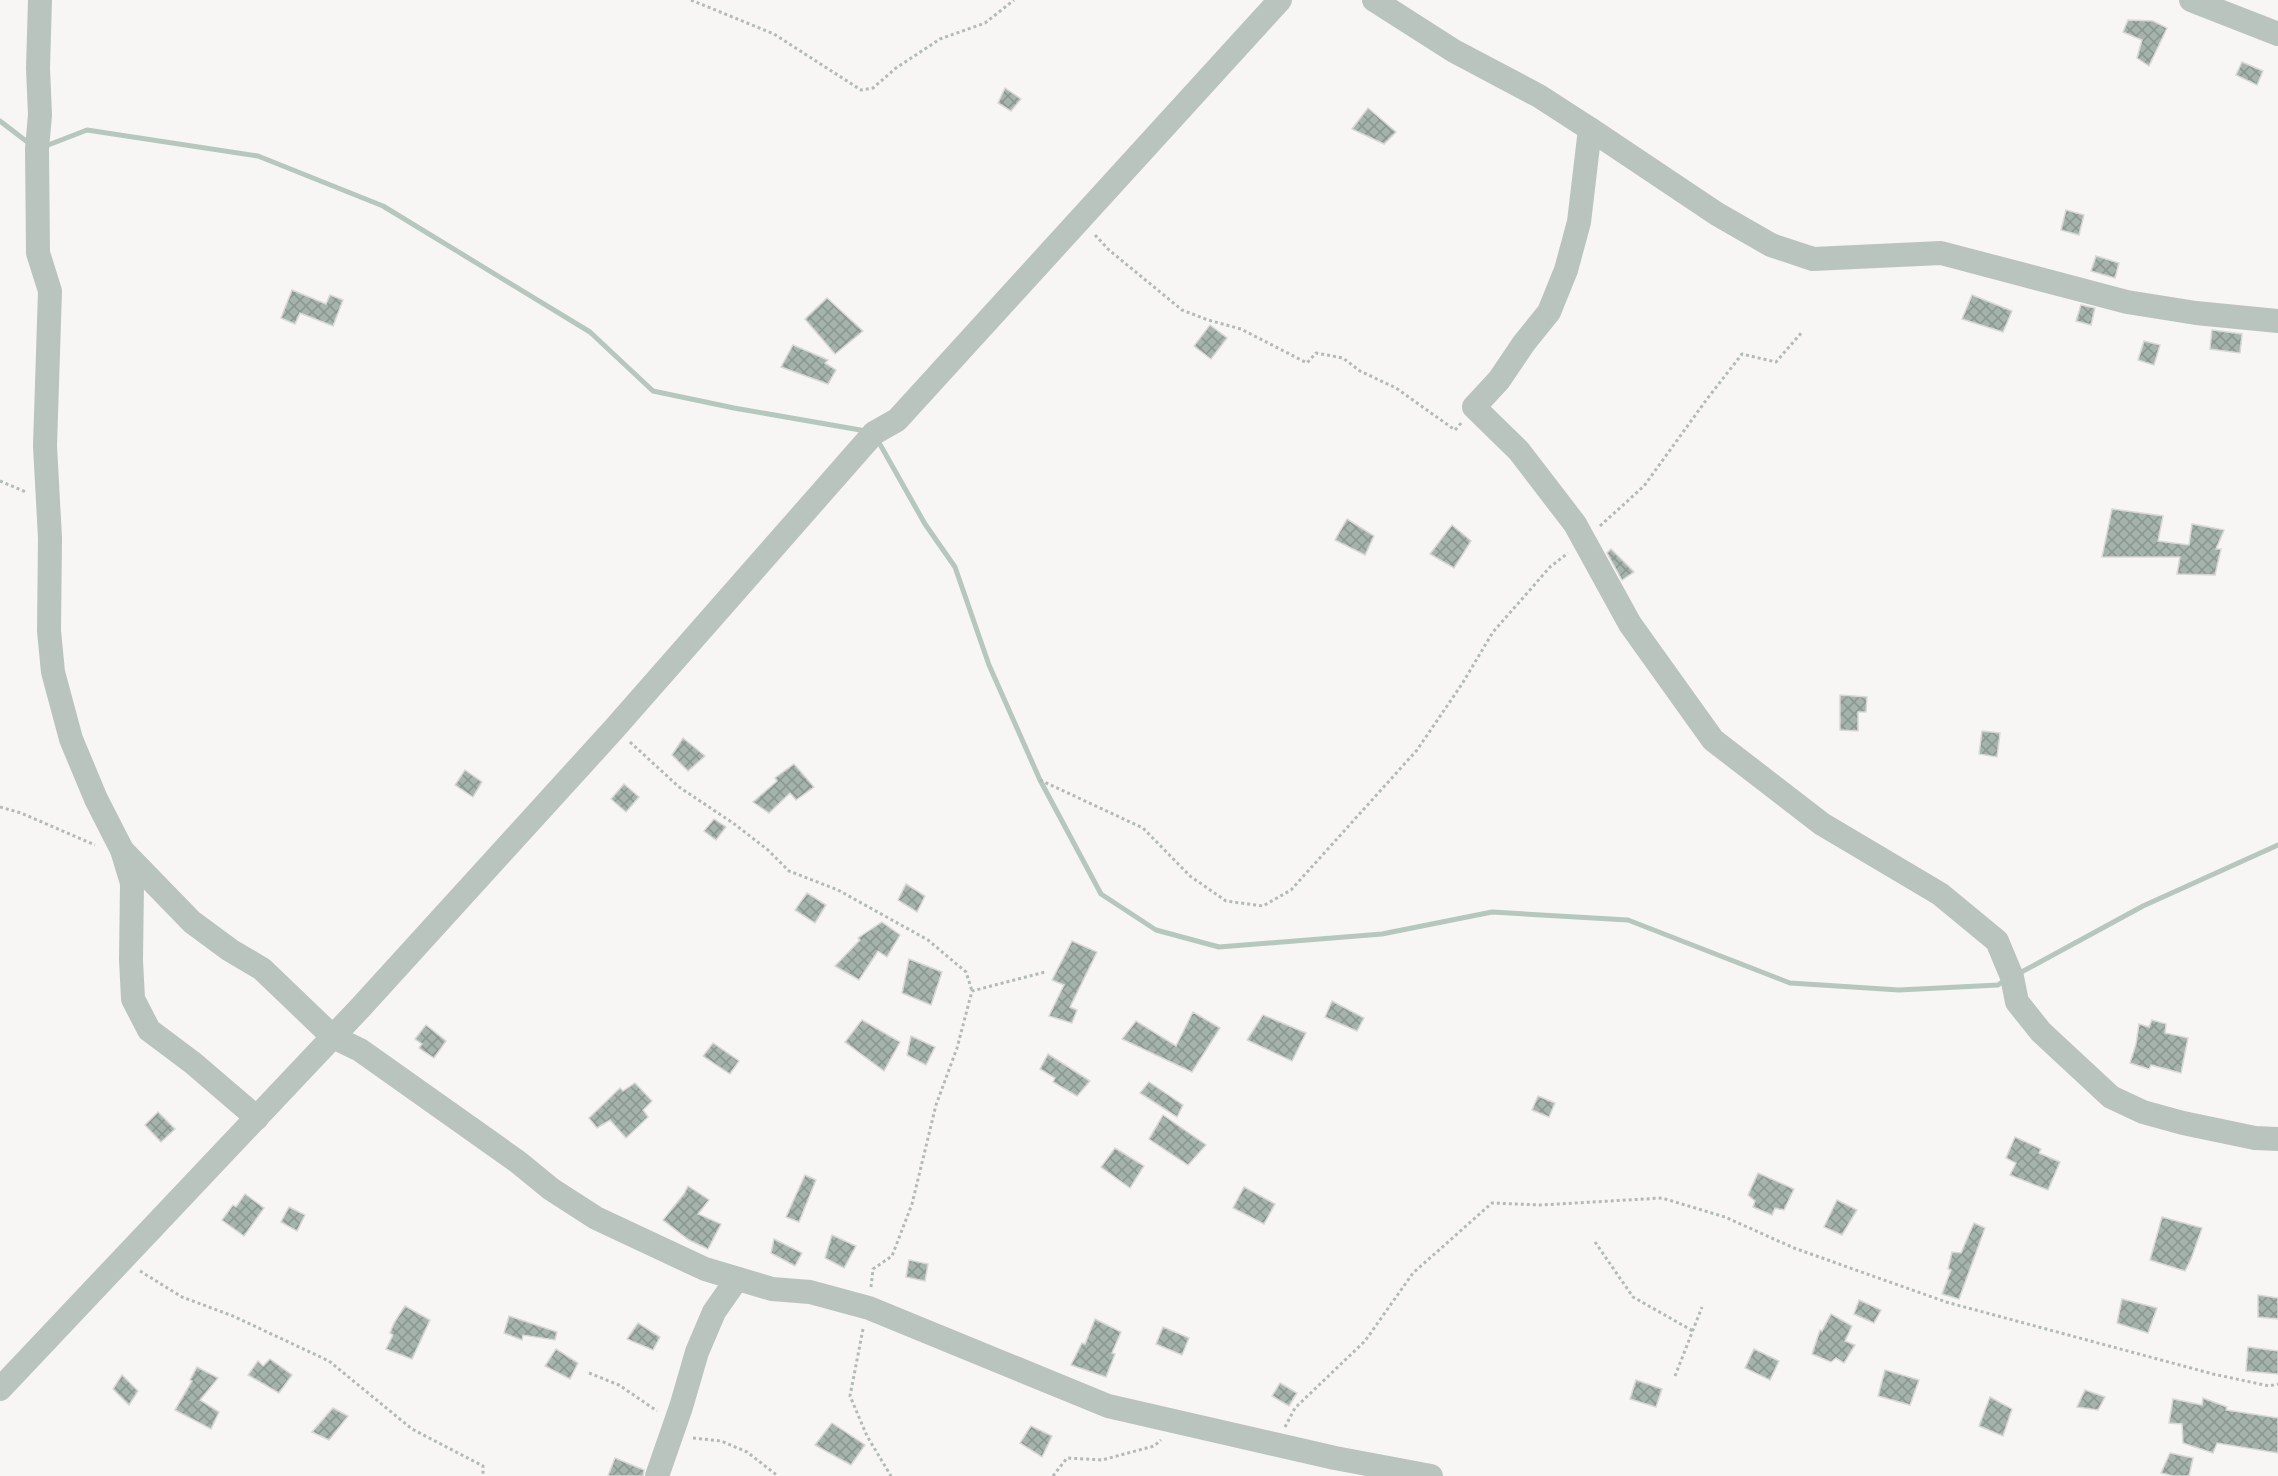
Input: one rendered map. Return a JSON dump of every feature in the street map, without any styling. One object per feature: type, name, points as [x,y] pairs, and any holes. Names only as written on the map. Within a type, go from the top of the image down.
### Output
[{"type":"street","points":[[40,0],[38,68],[40,115],[37,149],[38,253],[50,291],[45,446],[50,538],[49,631],[57,690],[71,739],[96,799],[122,850],[132,883],[130,960],[133,999],[148,1030],[193,1063],[257,1118]]},
{"type":"street","points":[[0,1389],[333,1037],[614,729],[874,433],[897,420],[1280,0]]},
{"type":"street","points":[[1374,0],[1454,51],[1539,96],[1717,214],[1771,245],[1813,259],[1941,253],[2127,302],[2196,313],[2278,321]]},
{"type":"street","points":[[2191,0],[2278,34]]},
{"type":"street","points":[[1590,129],[1579,222],[1566,270],[1549,312],[1499,380],[1474,407],[1518,451],[1585,540],[1630,624],[1713,740],[1822,824],[1940,894],[1997,941],[2012,977],[2017,1002],[2041,1032],[2111,1096],[2143,1112],[2183,1123],[2255,1137],[2278,1139]]},
{"type":"street","points":[[122,850],[192,922],[230,950],[262,969],[333,1037],[360,1050],[518,1162],[551,1189],[596,1218],[705,1269],[772,1289],[810,1292],[869,1308],[1108,1407],[1431,1476]]},
{"type":"street","points":[[657,1476],[697,1352],[714,1312],[737,1279]]},
{"type":"path","points":[[691,0],[774,34],[861,90],[873,88],[896,68],[940,39],[985,23],[1014,0]]},
{"type":"path","points":[[1076,222],[1091,231],[1108,250],[1182,310],[1241,329],[1307,363],[1316,353],[1343,358],[1360,371],[1396,388],[1455,430],[1474,407]]},
{"type":"path","points":[[1040,780],[1143,828],[1190,876],[1226,902],[1263,906],[1291,890],[1417,750],[1462,684],[1493,632],[1550,567],[1585,540],[1644,486],[1742,354],[1776,362],[1802,332]]},
{"type":"path","points":[[0,481],[47,501]]},
{"type":"path","points":[[614,729],[645,754],[679,787],[751,837],[789,871],[846,894],[928,940],[966,972],[972,991],[957,1048],[936,1105],[912,1204],[892,1256],[873,1269],[869,1308],[850,1396],[867,1436],[891,1476]]},
{"type":"path","points":[[0,807],[21,813],[98,847]]},
{"type":"path","points":[[972,991],[1045,972]]},
{"type":"path","points":[[1275,1444],[1295,1408],[1365,1341],[1413,1273],[1492,1203],[1541,1205],[1662,1197],[1725,1217],[1794,1248],[1946,1302],[2213,1374],[2269,1386],[2278,1384]]},
{"type":"path","points":[[1595,1242],[1633,1297],[1693,1331]]},
{"type":"path","points":[[124,1260],[182,1297],[233,1316],[329,1361],[412,1430],[483,1466],[483,1476]]},
{"type":"path","points":[[1675,1376],[1702,1307]]},
{"type":"path","points":[[1053,1476],[1067,1458],[1102,1460],[1154,1446],[1162,1440]]},
{"type":"path","points":[[772,1472],[778,1476]]},
{"type":"building","points":[[2128,20],[2153,21],[2167,28],[2149,66],[2137,58],[2142,40],[2123,32]]},
{"type":"building","points":[[2242,62],[2263,71],[2257,85],[2236,75]]},
{"type":"building","points":[[1005,88],[1021,99],[1011,111],[998,103]]},
{"type":"building","points":[[1368,108],[1396,132],[1384,144],[1352,129]]},
{"type":"building","points":[[2066,210],[2084,215],[2079,235],[2061,230]]},
{"type":"building","points":[[2096,256],[2119,263],[2115,278],[2091,271]]},
{"type":"building","points":[[292,290],[326,304],[330,295],[343,300],[333,326],[300,313],[295,324],[281,318]]},
{"type":"building","points":[[1972,295],[2012,311],[2003,332],[1962,319]]},
{"type":"building","points":[[827,298],[863,331],[835,354],[805,319]]},
{"type":"building","points":[[2081,305],[2095,308],[2091,325],[2076,321]]},
{"type":"building","points":[[1210,325],[1227,338],[1211,359],[1194,346]]},
{"type":"building","points":[[2212,330],[2242,334],[2240,353],[2210,349]]},
{"type":"building","points":[[2144,341],[2160,345],[2154,365],[2138,360]]},
{"type":"building","points":[[793,345],[828,360],[825,363],[836,370],[828,384],[781,367]]},
{"type":"building","points":[[2112,509],[2163,516],[2158,541],[2189,545],[2192,524],[2224,530],[2216,549],[2221,549],[2215,575],[2177,574],[2180,557],[2102,557]]},
{"type":"building","points":[[1347,519],[1374,536],[1365,555],[1335,540]]},
{"type":"building","points":[[1452,525],[1471,541],[1454,568],[1430,554]]},
{"type":"building","points":[[1611,549],[1634,572],[1622,580],[1607,553]]},
{"type":"building","points":[[1840,695],[1867,697],[1866,712],[1858,712],[1858,731],[1840,730]]},
{"type":"building","points":[[1982,731],[2000,733],[1997,757],[1979,754]]},
{"type":"building","points":[[683,738],[705,756],[688,771],[672,755]]},
{"type":"building","points":[[794,764],[814,787],[796,800],[790,793],[769,813],[753,802],[777,781],[775,778]]},
{"type":"building","points":[[465,770],[482,782],[473,797],[455,785]]},
{"type":"building","points":[[624,784],[639,797],[626,812],[611,799]]},
{"type":"building","points":[[714,819],[726,827],[716,840],[704,831]]},
{"type":"building","points":[[906,884],[925,896],[917,912],[898,900]]},
{"type":"building","points":[[807,893],[826,905],[815,923],[795,910]]},
{"type":"building","points":[[882,922],[900,935],[887,957],[878,951],[859,980],[835,966],[860,940],[858,938]]},
{"type":"building","points":[[1072,941],[1097,952],[1070,1007],[1077,1010],[1072,1023],[1049,1016],[1064,985],[1052,980]]},
{"type":"building","points":[[909,959],[942,972],[931,1005],[902,993]]},
{"type":"building","points":[[1332,1001],[1364,1018],[1357,1031],[1325,1017]]},
{"type":"building","points":[[1193,1012],[1220,1028],[1192,1072],[1122,1039],[1136,1021],[1176,1046]]},
{"type":"building","points":[[1263,1015],[1306,1033],[1292,1061],[1247,1040]]},
{"type":"building","points":[[862,1020],[900,1042],[884,1071],[845,1042]]},
{"type":"building","points":[[2152,1020],[2166,1024],[2165,1033],[2188,1038],[2181,1073],[2151,1065],[2149,1069],[2130,1063],[2139,1024],[2149,1027]]},
{"type":"building","points":[[426,1025],[446,1041],[434,1058],[419,1048],[422,1044],[415,1039]]},
{"type":"building","points":[[911,1036],[935,1047],[926,1065],[907,1055]]},
{"type":"building","points":[[713,1043],[739,1061],[730,1074],[703,1056]]},
{"type":"building","points":[[1048,1054],[1090,1081],[1077,1096],[1053,1082],[1055,1078],[1040,1069]]},
{"type":"building","points":[[1149,1082],[1183,1105],[1177,1117],[1140,1093]]},
{"type":"building","points":[[635,1083],[652,1101],[643,1110],[648,1117],[626,1138],[610,1120],[597,1128],[589,1118],[620,1088],[623,1091]]},
{"type":"building","points":[[1538,1096],[1555,1103],[1549,1117],[1532,1110]]},
{"type":"building","points":[[158,1112],[175,1129],[161,1142],[145,1125]]},
{"type":"building","points":[[1163,1115],[1206,1145],[1188,1165],[1149,1139]]},
{"type":"building","points":[[2015,1137],[2041,1149],[2039,1153],[2060,1162],[2048,1190],[2010,1175],[2016,1163],[2006,1158]]},
{"type":"building","points":[[1115,1148],[1144,1166],[1130,1188],[1101,1167]]},
{"type":"building","points":[[1758,1173],[1794,1189],[1784,1210],[1775,1208],[1772,1215],[1753,1207],[1755,1201],[1748,1195]]},
{"type":"building","points":[[805,1175],[816,1180],[799,1222],[786,1217]]},
{"type":"building","points":[[688,1186],[709,1200],[698,1214],[721,1224],[708,1249],[689,1240],[663,1220]]},
{"type":"building","points":[[1244,1187],[1275,1204],[1264,1224],[1233,1208]]},
{"type":"building","points":[[245,1194],[264,1208],[244,1236],[222,1220],[233,1205],[236,1207]]},
{"type":"building","points":[[1837,1200],[1857,1210],[1842,1235],[1824,1227]]},
{"type":"building","points":[[289,1207],[305,1215],[297,1231],[281,1222]]},
{"type":"building","points":[[2162,1217],[2202,1228],[2185,1271],[2150,1260]]},
{"type":"building","points":[[1974,1223],[1985,1228],[1959,1299],[1942,1294],[1951,1270],[1948,1269],[1952,1252],[1961,1253]]},
{"type":"building","points":[[832,1235],[856,1246],[844,1268],[825,1258]]},
{"type":"building","points":[[774,1239],[802,1253],[795,1266],[771,1253]]},
{"type":"building","points":[[909,1260],[928,1264],[925,1281],[906,1277]]},
{"type":"building","points":[[2258,1295],[2278,1298],[2278,1319],[2258,1317]]},
{"type":"building","points":[[2122,1299],[2157,1308],[2148,1333],[2117,1323]]},
{"type":"building","points":[[1859,1300],[1881,1310],[1874,1323],[1854,1314]]},
{"type":"building","points":[[405,1306],[430,1320],[412,1359],[386,1349],[393,1335],[390,1333],[394,1323]]},
{"type":"building","points":[[1831,1314],[1852,1326],[1845,1341],[1855,1345],[1844,1363],[1836,1358],[1831,1362],[1812,1354],[1820,1330],[1822,1331]]},
{"type":"building","points":[[509,1316],[557,1332],[555,1340],[523,1335],[522,1340],[504,1333]]},
{"type":"building","points":[[1095,1319],[1121,1332],[1112,1353],[1115,1354],[1106,1377],[1071,1365],[1082,1343],[1085,1344]]},
{"type":"building","points":[[638,1323],[660,1337],[653,1350],[627,1339]]},
{"type":"building","points":[[1163,1327],[1189,1338],[1182,1355],[1156,1344]]},
{"type":"building","points":[[2248,1347],[2278,1351],[2278,1374],[2246,1371]]},
{"type":"building","points":[[556,1349],[578,1363],[570,1379],[545,1366]]},
{"type":"building","points":[[1754,1349],[1779,1361],[1770,1380],[1745,1368]]},
{"type":"building","points":[[270,1359],[292,1375],[279,1393],[248,1375],[258,1361],[263,1366]]},
{"type":"building","points":[[197,1367],[218,1378],[200,1400],[219,1412],[211,1429],[175,1410],[192,1381],[190,1380]]},
{"type":"building","points":[[1885,1370],[1919,1380],[1910,1405],[1878,1396]]},
{"type":"building","points":[[122,1375],[138,1391],[129,1405],[113,1389]]},
{"type":"building","points":[[1636,1380],[1662,1389],[1656,1407],[1630,1399]]},
{"type":"building","points":[[1280,1383],[1297,1393],[1289,1406],[1272,1396]]},
{"type":"building","points":[[2085,1390],[2105,1397],[2098,1410],[2077,1407]]},
{"type":"building","points":[[1990,1397],[2012,1409],[2003,1436],[1979,1426]]},
{"type":"building","points":[[2203,1398],[2227,1407],[2226,1410],[2278,1418],[2278,1453],[2217,1443],[2213,1453],[2183,1443],[2182,1424],[2169,1423],[2173,1399],[2202,1405]]},
{"type":"building","points":[[333,1408],[348,1416],[329,1440],[312,1432]]},
{"type":"building","points":[[832,1423],[865,1445],[851,1465],[815,1445]]},
{"type":"building","points":[[1031,1426],[1052,1436],[1042,1457],[1020,1443]]},
{"type":"building","points":[[2170,1453],[2193,1458],[2189,1476],[2161,1473]]},
{"type":"building","points":[[615,1458],[644,1470],[643,1476],[608,1476]]},
{"type":"waterway","points":[[0,121],[30,144]]},
{"type":"waterway","points":[[43,147],[87,130],[258,156],[383,206],[590,332],[653,391],[866,431]]},
{"type":"waterway","points":[[877,439],[925,524],[955,567],[989,665],[1040,780],[1101,894],[1156,930],[1219,947],[1382,934],[1492,912],[1628,920],[1790,983],[1899,990],[1998,985],[2005,980]]},
{"type":"waterway","points":[[2016,975],[2143,906],[2278,845]]}]
